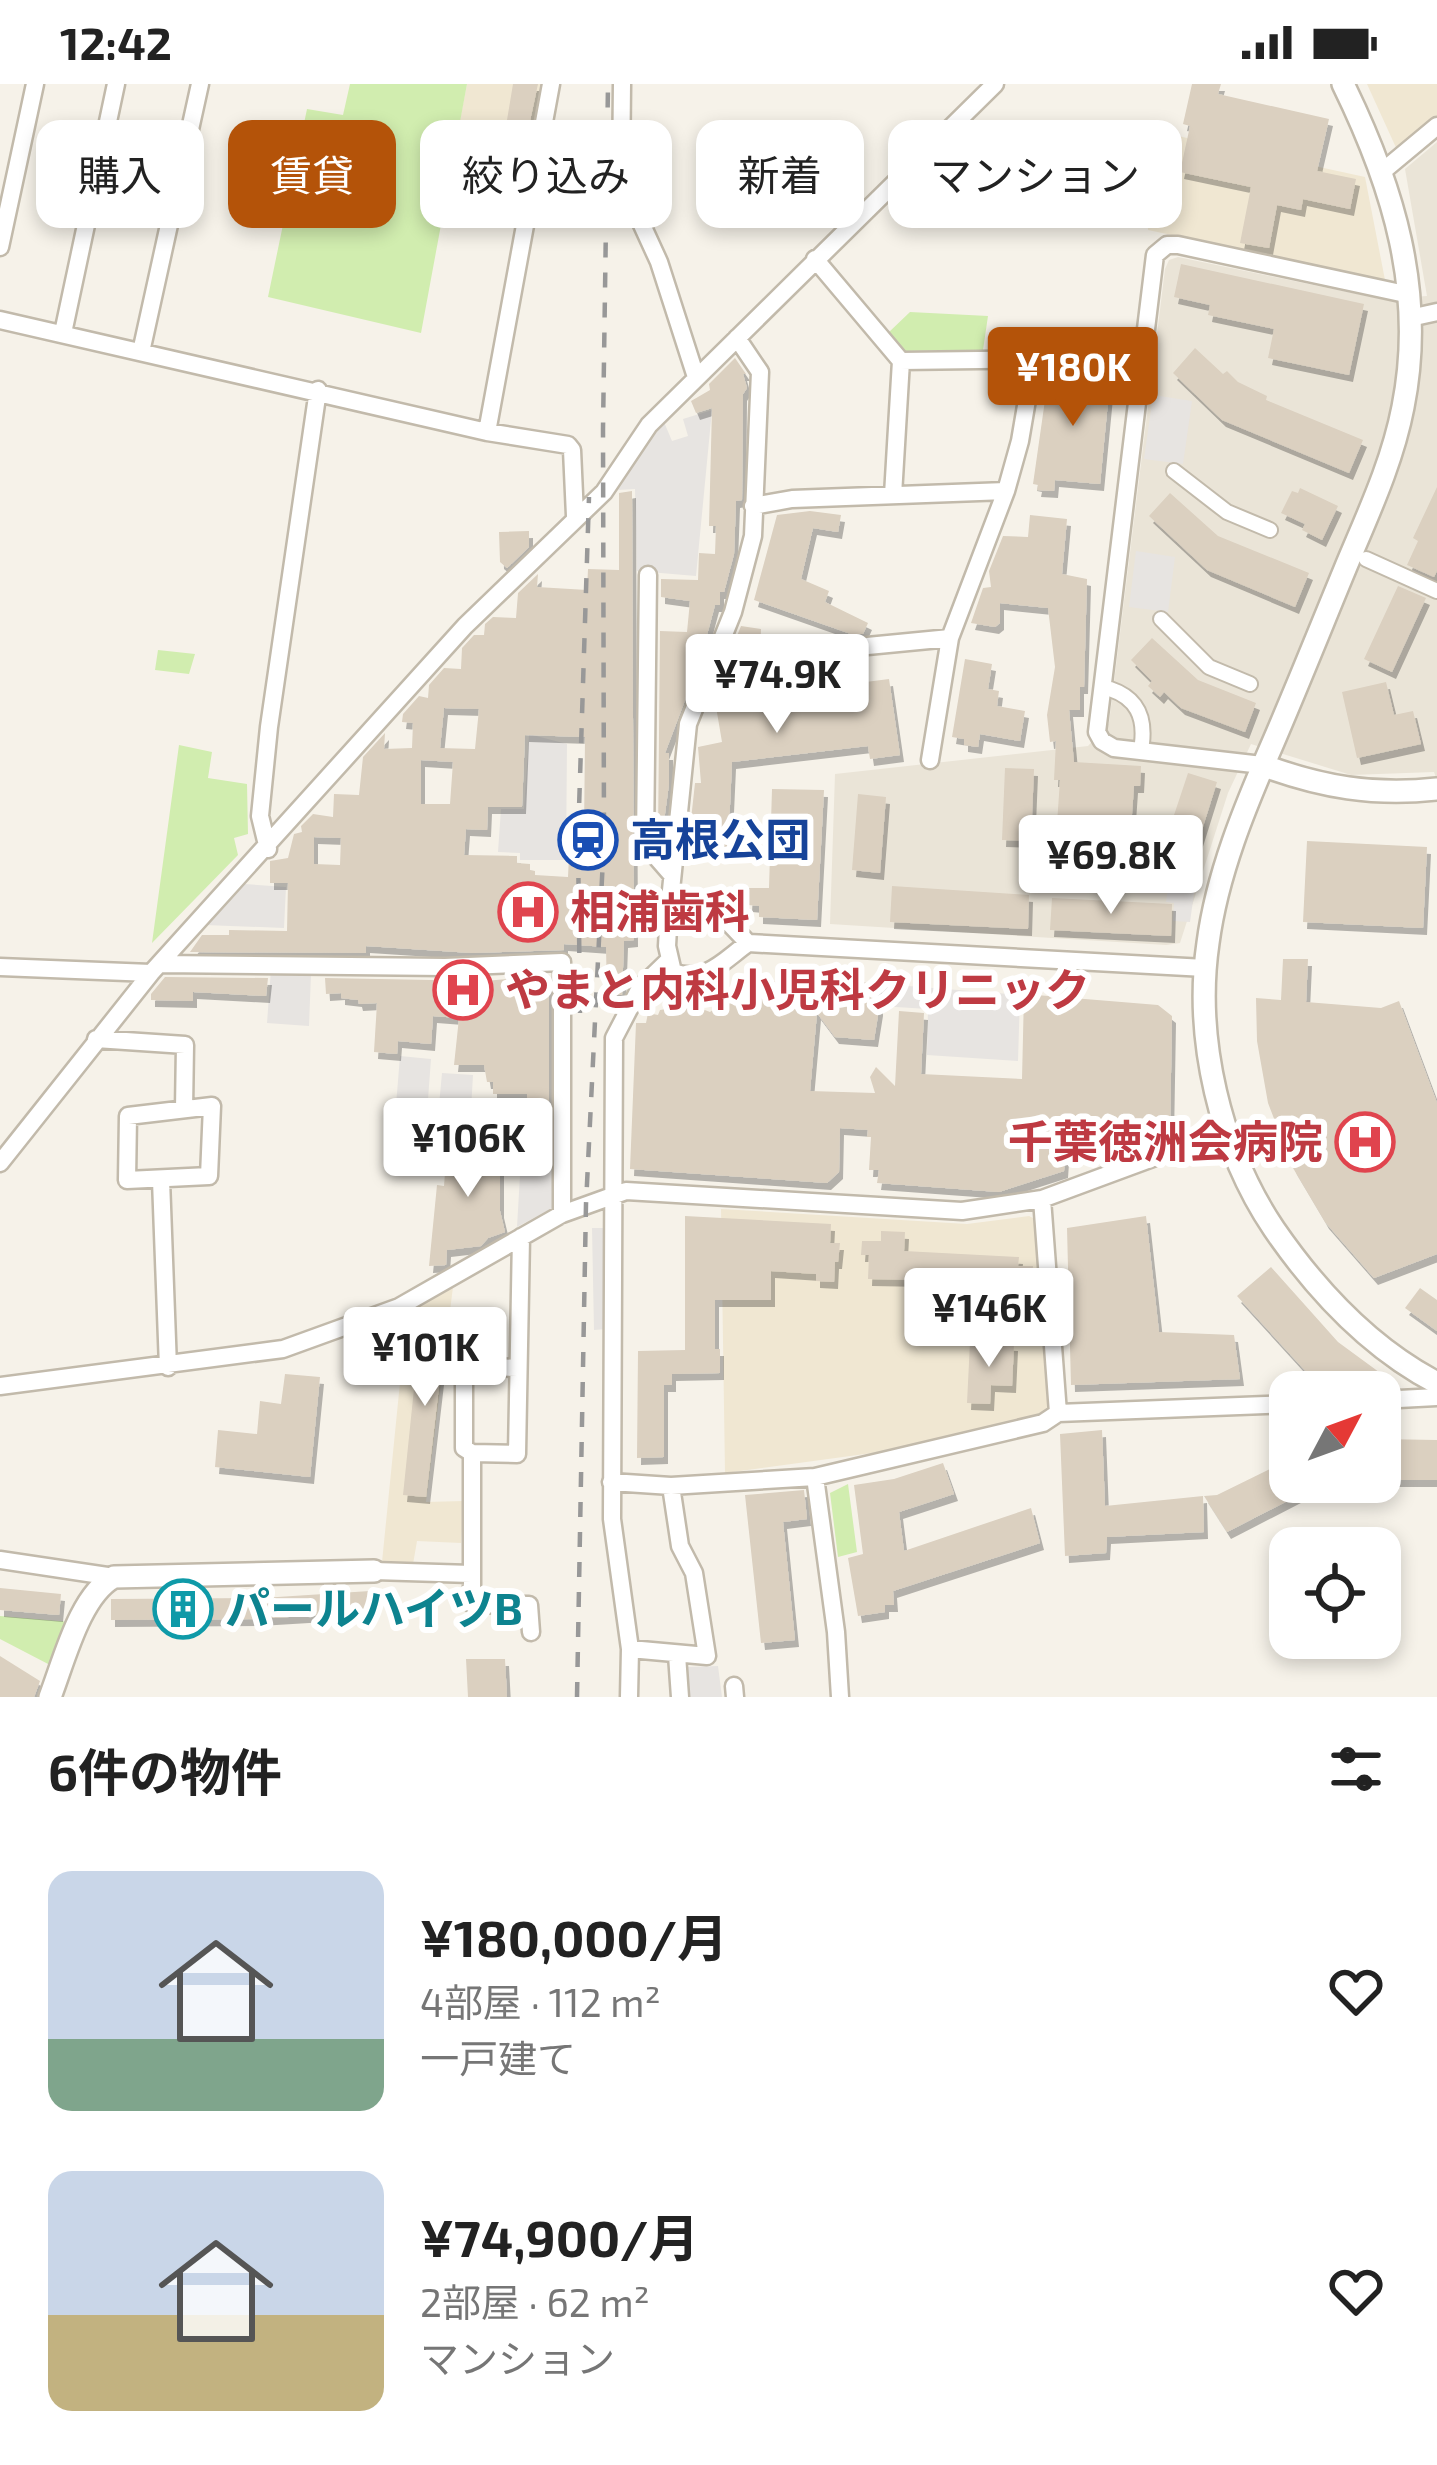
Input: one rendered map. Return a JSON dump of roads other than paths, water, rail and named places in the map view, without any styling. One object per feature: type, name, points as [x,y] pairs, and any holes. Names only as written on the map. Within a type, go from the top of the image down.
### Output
[{"type":"street","points":[[0,247],[35,84]]},
{"type":"street","points":[[63,334],[116,84]]},
{"type":"street","points":[[141,352],[200,84]]},
{"type":"street","points":[[487,432],[551,84]]},
{"type":"street","points":[[622,84],[620,179],[659,262],[696,377]]},
{"type":"street","points":[[0,1162],[156,968],[268,849],[395,702],[575,516],[604,492],[649,425],[995,84]]},
{"type":"street","points":[[1343,84],[1383,171],[1404,247],[1411,318],[1404,405],[1384,477],[1262,765],[1218,894],[1205,968],[1212,1061],[1226,1131],[1253,1195],[1307,1275],[1371,1338],[1437,1383]]},
{"type":"street","points":[[1383,171],[1437,126]]},
{"type":"street","points":[[1410,295],[1178,245],[1167,244],[1155,255],[1097,732],[1114,748],[1262,765],[1332,788],[1436,794]]},
{"type":"street","points":[[815,259],[901,361],[892,495]]},
{"type":"street","points":[[1411,318],[1437,312]]},
{"type":"street","points":[[0,320],[487,432],[568,445],[575,516]]},
{"type":"street","points":[[671,966],[669,910],[688,724],[733,611],[753,536],[760,372],[737,338]]},
{"type":"street","points":[[901,361],[1124,358]]},
{"type":"street","points":[[930,760],[950,638],[1006,490],[1034,359]]},
{"type":"street","points":[[268,849],[260,816],[268,727],[318,390]]},
{"type":"street","points":[[1174,471],[1227,512],[1270,530]]},
{"type":"street","points":[[753,506],[792,499],[1006,490]]},
{"type":"street","points":[[1366,559],[1437,591]]},
{"type":"street","points":[[648,575],[645,844],[672,874]]},
{"type":"street","points":[[1161,619],[1209,667],[1250,683]]},
{"type":"street","points":[[816,651],[950,638]]},
{"type":"street","points":[[1110,689],[1135,704],[1143,721],[1142,743]]},
{"type":"street","points":[[669,910],[685,901],[709,902],[729,924],[741,948]]},
{"type":"street","points":[[671,966],[688,977],[712,972],[741,948],[1205,968]]},
{"type":"street","points":[[0,967],[445,967],[562,962],[562,1214]]},
{"type":"street","points":[[629,1697],[630,1649],[611,1482],[614,1038],[627,1009],[652,978],[671,966]]},
{"type":"street","points":[[96,1039],[185,1045],[184,1109]]},
{"type":"street","points":[[212,1106],[208,1176],[127,1180],[128,1116],[184,1109],[212,1106]]},
{"type":"street","points":[[0,1386],[283,1349],[420,1297],[562,1214],[616,1193],[962,1210],[1042,1198],[1226,1131]]},
{"type":"street","points":[[161,1180],[168,1367]]},
{"type":"street","points":[[1042,1198],[1058,1413]]},
{"type":"street","points":[[518,1368],[464,1366],[464,1448],[472,1453],[517,1454],[521,1237]]},
{"type":"street","points":[[1401,1399],[1437,1397]]},
{"type":"street","points":[[611,1482],[671,1486],[815,1477],[1043,1423],[1058,1413],[1269,1405]]},
{"type":"street","points":[[472,1453],[472,1604],[529,1605],[531,1632]]},
{"type":"street","points":[[815,1477],[840,1697]]},
{"type":"street","points":[[630,1649],[707,1657],[694,1573],[680,1546],[671,1486]]},
{"type":"street","points":[[0,1560],[114,1577],[374,1571],[471,1574]]},
{"type":"street","points":[[50,1697],[90,1598],[100,1584],[114,1577]]},
{"type":"street","points":[[677,1655],[680,1697]]},
{"type":"railway","points":[[577,1697],[586,1204],[604,838],[608,84]]},
{"type":"railway","points":[[580,1013],[578,840],[589,497]]},
{"type":"place","name":"高根公団","points":[[588,840]]},
{"type":"place","name":"相浦歯科","points":[[528,912]]},
{"type":"place","name":"やまと内科小児科クリニック","points":[[463,990]]},
{"type":"place","name":"千葉徳洲会病院","points":[[1365,1142]]},
{"type":"place","name":"パールハイツB","points":[[183,1609]]}]
